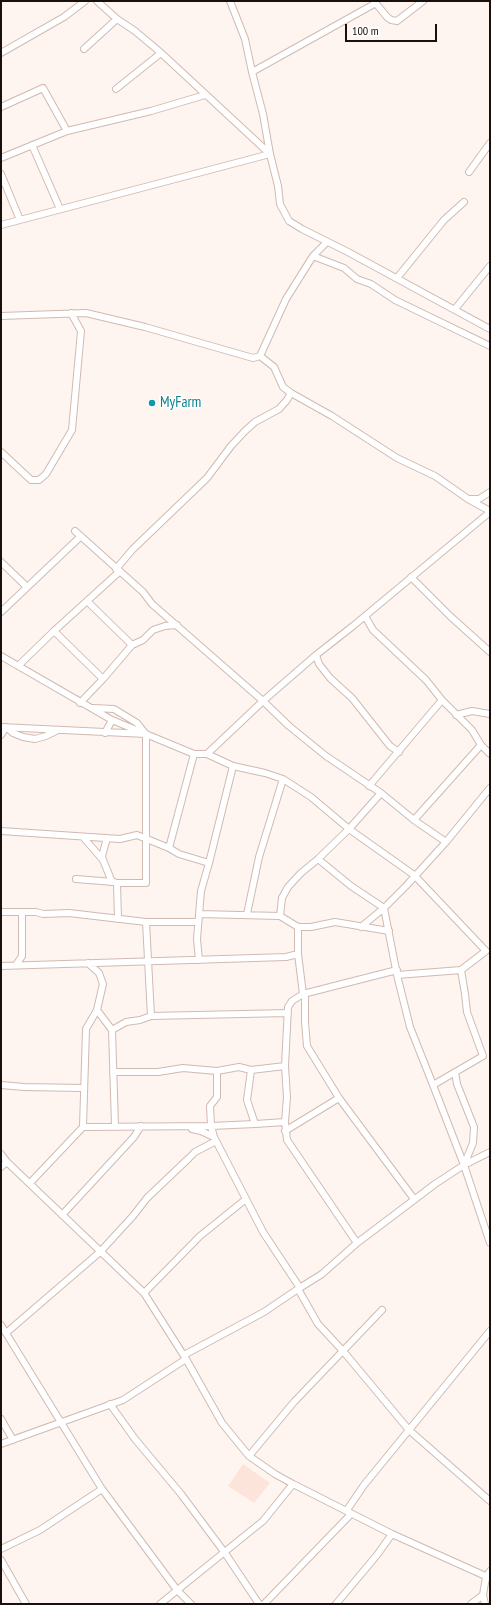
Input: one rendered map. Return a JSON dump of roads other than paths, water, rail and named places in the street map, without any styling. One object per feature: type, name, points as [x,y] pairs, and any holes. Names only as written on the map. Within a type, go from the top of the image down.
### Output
[{"type":"street","points":[[1,53],[64,17],[84,1]]},
{"type":"street","points":[[97,1],[117,19],[161,53],[270,154]]},
{"type":"street","points":[[230,1],[245,39],[263,114],[280,204],[289,221],[490,328]]},
{"type":"street","points":[[252,72],[375,2],[387,17],[397,21],[423,1]]},
{"type":"street","points":[[84,49],[117,19]]},
{"type":"street","points":[[116,89],[161,53]]},
{"type":"street","points":[[1,107],[43,88],[67,131]]},
{"type":"street","points":[[1,158],[67,131],[151,111],[206,95]]},
{"type":"street","points":[[469,172],[490,143]]},
{"type":"street","points":[[32,145],[60,209]]},
{"type":"street","points":[[1,225],[116,196],[270,154]]},
{"type":"street","points":[[1,174],[20,220]]},
{"type":"street","points":[[397,278],[444,220],[464,202]]},
{"type":"street","points":[[1,316],[86,313],[145,327],[253,358],[260,356],[286,299],[313,256],[327,242]]},
{"type":"street","points":[[313,256],[344,268],[357,279],[371,284],[395,300],[490,346]]},
{"type":"street","points":[[455,309],[490,266]]},
{"type":"street","points":[[1,452],[31,480],[39,480],[46,474],[72,430],[81,331],[71,313]]},
{"type":"street","points":[[207,754],[316,655],[490,511],[468,499],[435,476],[397,458],[332,416],[291,393],[283,387],[274,367],[260,356]]},
{"type":"street","points":[[18,666],[54,631],[88,602],[118,570],[133,549],[208,478],[231,446],[245,431],[255,422],[279,408],[287,400],[291,393]]},
{"type":"street","points":[[468,499],[479,499],[490,492]]},
{"type":"street","points":[[75,531],[143,592],[152,604],[289,726],[326,756],[381,793],[414,820],[446,842]]},
{"type":"street","points":[[1,612],[80,537]]},
{"type":"street","points":[[1,562],[27,587]]},
{"type":"street","points":[[411,577],[450,616],[490,652]]},
{"type":"street","points":[[88,602],[132,645]]},
{"type":"street","points":[[365,616],[374,630],[426,680],[442,700],[472,730],[481,745],[490,754]]},
{"type":"street","points":[[80,703],[132,645],[143,640],[153,630],[165,626],[177,625]]},
{"type":"street","points":[[54,631],[103,679]]},
{"type":"street","points":[[316,655],[319,664],[330,678],[352,698],[390,746],[398,752]]},
{"type":"street","points":[[1,656],[80,703],[112,720],[194,754],[207,754],[233,766],[265,772],[284,779],[311,797],[349,829],[414,876],[486,951],[461,970],[397,972],[304,994],[292,1001],[288,1007],[286,1066],[287,1097],[285,1122],[287,1140],[357,1243]]},
{"type":"street","points":[[369,786],[442,700]]},
{"type":"street","points":[[76,879],[146,883],[146,734],[137,723],[114,710],[89,708]]},
{"type":"street","points":[[456,715],[472,711],[490,714]]},
{"type":"street","points":[[105,733],[112,720]]},
{"type":"street","points":[[3,727],[146,734]]},
{"type":"street","points":[[3,727],[23,737],[35,739],[46,736],[58,730]]},
{"type":"street","points":[[1,735],[3,727]]},
{"type":"street","points":[[414,820],[481,745]]},
{"type":"street","points":[[169,848],[194,754]]},
{"type":"street","points":[[199,960],[197,939],[201,891],[233,766]]},
{"type":"street","points":[[247,914],[259,857],[284,779]]},
{"type":"street","points":[[361,927],[384,908],[446,842],[490,788]]},
{"type":"street","points":[[280,916],[282,898],[288,887],[349,829],[381,793]]},
{"type":"street","points":[[1,831],[120,839],[137,835],[146,840],[169,848],[178,854],[209,863]]},
{"type":"street","points":[[83,837],[103,860],[115,882],[118,919]]},
{"type":"street","points":[[103,860],[102,856],[107,838]]},
{"type":"street","points":[[318,859],[351,886],[384,908],[410,1028],[464,1165],[489,1232],[490,1242]]},
{"type":"street","points":[[1,912],[36,912],[43,914],[69,913],[146,922],[198,922]]},
{"type":"street","points":[[22,912],[22,956],[28,965]]},
{"type":"street","points":[[199,914],[280,916],[298,927],[311,927],[335,922],[381,929],[389,932]]},
{"type":"street","points":[[146,922],[151,1016]]},
{"type":"street","points":[[298,927],[298,954],[304,994],[307,1046],[339,1098],[414,1199]]},
{"type":"street","points":[[1,966],[147,960],[286,957],[298,954]]},
{"type":"street","points":[[16,965],[22,956]]},
{"type":"street","points":[[30,1183],[83,1127],[86,1029],[97,1010],[103,984],[99,973],[88,963]]},
{"type":"street","points":[[433,1085],[483,1056],[467,1012],[461,970]]},
{"type":"street","points":[[97,1010],[112,1030],[115,1126]]},
{"type":"street","points":[[112,1030],[126,1022],[140,1020],[151,1016],[288,1013]]},
{"type":"street","points":[[113,1072],[158,1072],[183,1068],[217,1071],[239,1067],[251,1070],[286,1066]]},
{"type":"street","points":[[251,1070],[247,1100],[255,1124]]},
{"type":"street","points":[[217,1071],[217,1097],[210,1106],[211,1126],[215,1139],[262,1232],[299,1289],[318,1324],[410,1430],[490,1501]]},
{"type":"street","points":[[454,1072],[457,1084],[474,1126],[473,1143],[464,1165]]},
{"type":"street","points":[[1,1085],[84,1088]]},
{"type":"street","points":[[285,1131],[339,1098]]},
{"type":"street","points":[[83,1127],[211,1126],[285,1122]]},
{"type":"street","points":[[62,1215],[134,1137],[141,1126]]},
{"type":"street","points":[[179,1126],[201,1131],[215,1139]]},
{"type":"street","points":[[6,1333],[100,1252],[133,1216],[147,1198],[173,1172],[195,1152],[215,1139]]},
{"type":"street","points":[[1,1444],[60,1421],[123,1400],[185,1357],[264,1312],[322,1274],[357,1243],[414,1199],[464,1165],[490,1152]]},
{"type":"street","points":[[1,1154],[7,1162],[144,1293],[185,1357],[222,1423],[249,1456],[275,1474],[293,1484],[392,1534],[489,1575],[483,1594],[485,1604]]},
{"type":"street","points":[[1,1167],[7,1162]]},
{"type":"street","points":[[144,1293],[200,1236],[246,1199]]},
{"type":"street","points":[[249,1456],[294,1402],[382,1310]]},
{"type":"street","points":[[1,1325],[102,1490],[177,1590],[191,1604]]},
{"type":"street","points":[[264,1604],[349,1512],[364,1485],[490,1331]]},
{"type":"street","points":[[110,1404],[136,1439],[181,1494],[225,1553],[259,1604]]},
{"type":"street","points":[[1,1419],[13,1440]]},
{"type":"street","points":[[160,1604],[263,1522],[293,1484]]},
{"type":"street","points":[[1,1549],[40,1530],[102,1490]]},
{"type":"street","points":[[336,1604],[372,1561],[392,1534]]},
{"type":"street","points":[[1,1560],[26,1604]]},
{"type":"street","points":[[471,1604],[483,1594]]},
{"type":"place","name":"MyFarm","points":[[152,403]]}]
